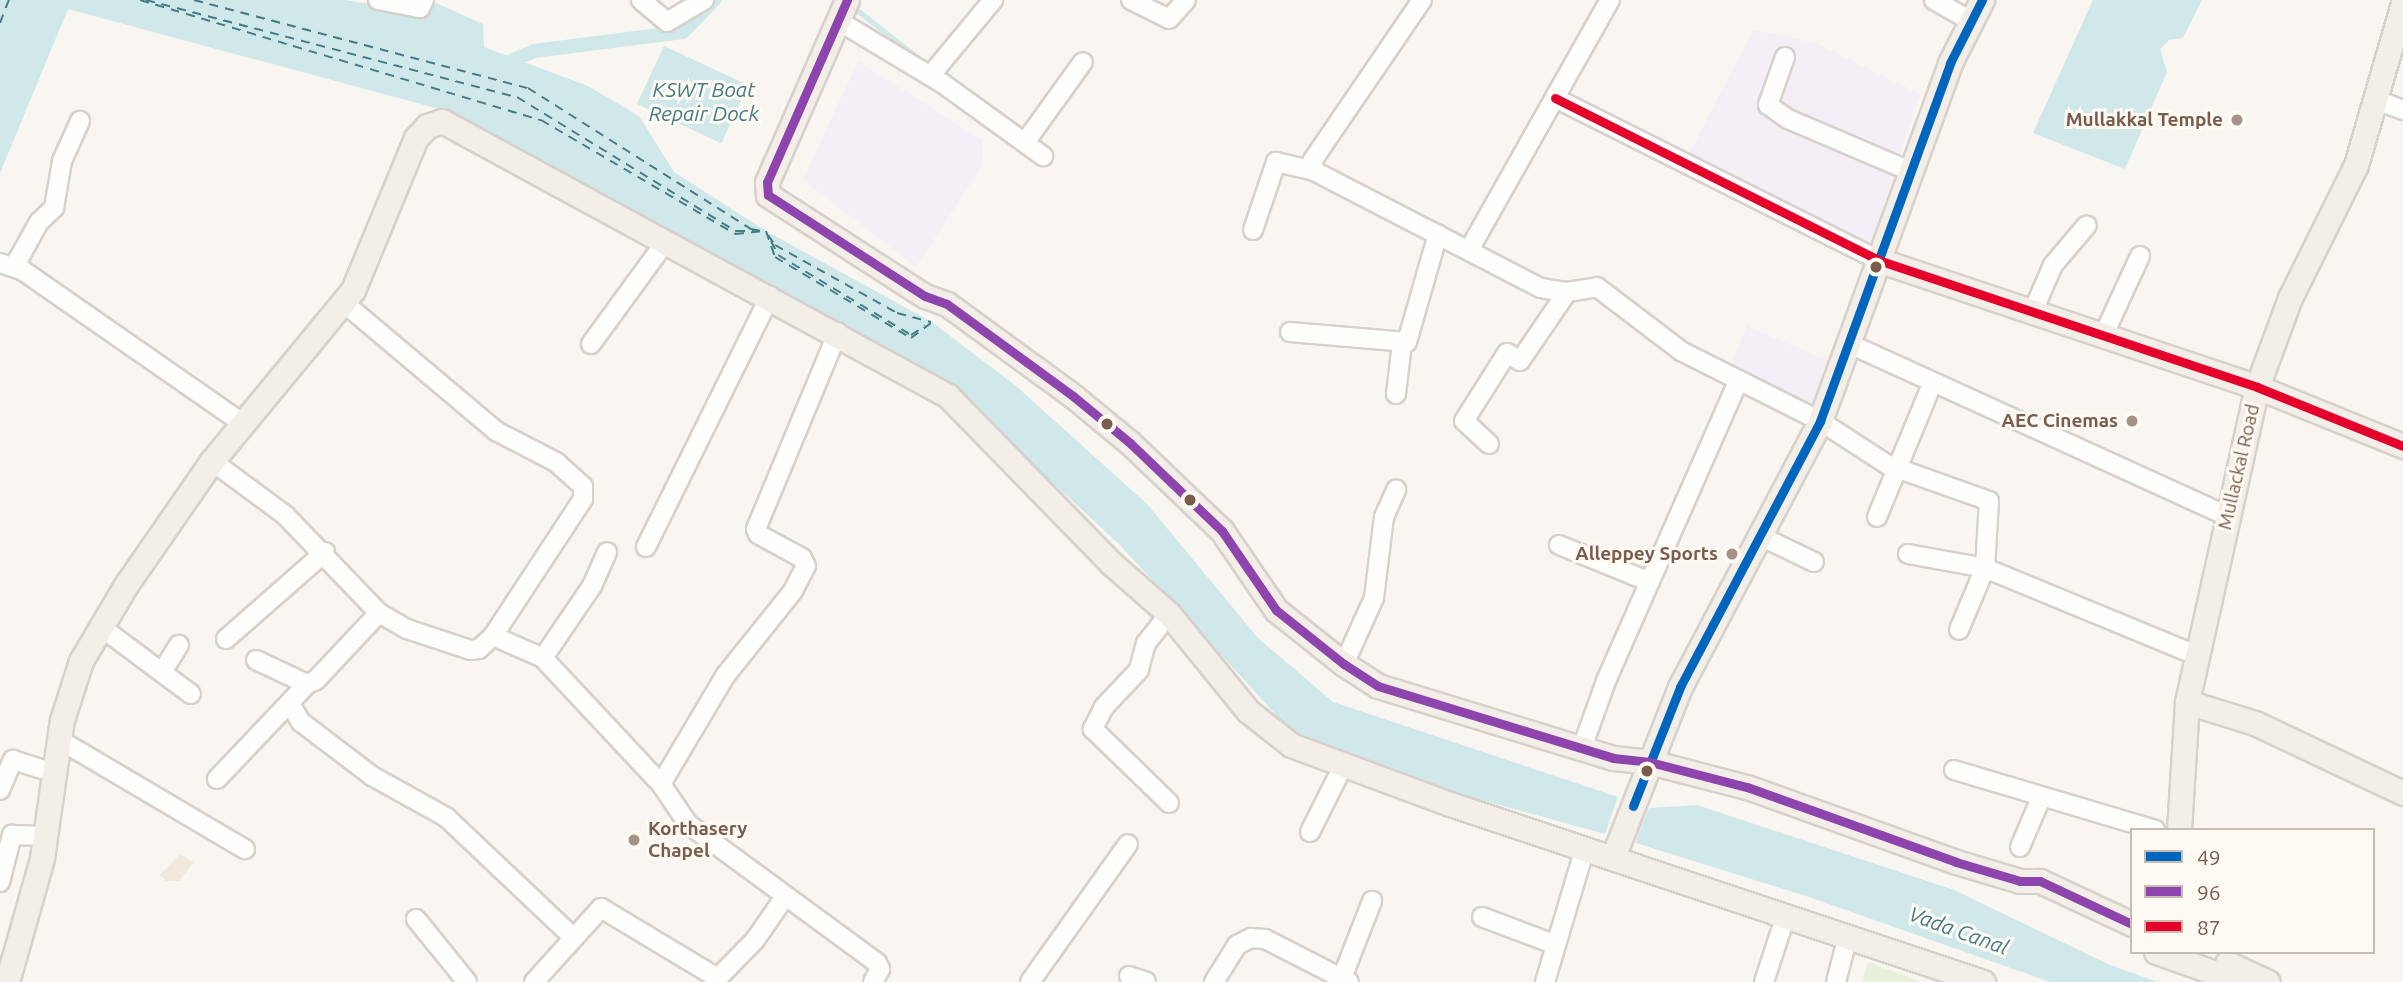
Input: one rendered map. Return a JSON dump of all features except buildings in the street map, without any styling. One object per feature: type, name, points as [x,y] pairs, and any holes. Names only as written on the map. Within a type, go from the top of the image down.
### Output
[{"type":"main road","points":[[1613,857],[1680,687],[1758,535],[1821,421],[1852,345],[1950,63],[1982,0]]},
{"type":"main road","name":"Mullackal Road","points":[[2179,828],[2187,702],[2257,387],[2290,298],[2356,165],[2403,3]]},
{"type":"main road","points":[[842,10],[767,182],[768,195],[925,296],[947,304],[1073,396],[1130,443],[1222,531],[1276,610],[1344,664],[1378,686],[1613,758],[1650,762],[1747,788],[2020,881],[2040,881],[2130,923]]},
{"type":"main road","points":[[6,968],[38,873],[58,739],[69,691],[101,627],[212,460],[241,422],[344,303],[361,274],[416,138],[428,126],[442,121],[838,332],[948,396],[1111,563],[1169,614],[1248,710],[1291,745],[1343,766],[1983,982]]},
{"type":"main road","points":[[1881,261],[2257,387],[2403,446]]},
{"type":"main road","points":[[2187,702],[2255,723],[2403,793]]},
{"type":"main road","points":[[2020,881],[2038,896],[2130,940]]},
{"type":"main road","points":[[2163,954],[2241,982]]},
{"type":"main road","points":[[2203,954],[2268,982]]},
{"type":"street","points":[[378,0],[420,8],[424,0]]},
{"type":"street","points":[[640,0],[667,22],[704,0]]},
{"type":"street","points":[[930,76],[993,0]]},
{"type":"street","points":[[1128,1],[1169,19],[1185,0]]},
{"type":"street","points":[[1314,171],[1313,160],[1422,0]]},
{"type":"street","points":[[1469,250],[1610,0]]},
{"type":"street","points":[[1934,0],[1971,21]]},
{"type":"street","points":[[842,10],[930,76],[1026,141],[1043,156]]},
{"type":"street","points":[[1785,57],[1768,105],[1788,118],[1912,172]]},
{"type":"street","points":[[1026,141],[1083,62]]},
{"type":"street","points":[[1555,98],[1881,261]]},
{"type":"street","points":[[2376,100],[2403,110]]},
{"type":"street","points":[[80,121],[62,161],[54,208],[38,222],[7,265],[131,343],[241,422]]},
{"type":"street","points":[[1253,230],[1276,162],[1314,171],[1541,288],[1567,292],[1603,289],[1681,351],[1821,421],[1900,470],[1989,502],[1984,568],[1959,630]]},
{"type":"street","points":[[2033,311],[2053,265],[2087,225]]},
{"type":"street","points":[[1396,394],[1402,344],[1409,338],[1438,234]]},
{"type":"street","points":[[592,344],[666,241]]},
{"type":"street","points":[[2105,334],[2140,256]]},
{"type":"street","points":[[1489,444],[1464,421],[1507,353],[1520,361],[1567,292]]},
{"type":"street","points":[[646,547],[770,296]]},
{"type":"street","points":[[212,460],[325,552],[379,613],[407,629],[470,650],[479,649],[494,636],[583,499],[583,486],[556,462],[496,430],[344,303]]},
{"type":"street","points":[[661,784],[725,676],[793,591],[806,566],[802,558],[758,534],[757,529],[838,332]]},
{"type":"street","points":[[1290,332],[1402,344]]},
{"type":"street","points":[[1852,345],[1932,384],[2228,516]]},
{"type":"street","points":[[1582,748],[1606,681],[1739,380]]},
{"type":"street","points":[[1877,517],[1900,470],[1932,384]]},
{"type":"street","points":[[1344,664],[1374,598],[1384,517],[1396,490]]},
{"type":"street","points":[[1758,535],[1814,562]]},
{"type":"street","points":[[1559,545],[1650,582]]},
{"type":"street","points":[[226,639],[325,552]]},
{"type":"street","points":[[543,658],[593,586],[607,552]]},
{"type":"street","points":[[1908,554],[1984,568],[2196,654]]},
{"type":"street","points":[[217,779],[379,613]]},
{"type":"street","points":[[1169,614],[1146,643],[1139,670],[1104,707],[1093,729],[1169,803]]},
{"type":"street","points":[[101,627],[191,694]]},
{"type":"street","points":[[494,636],[543,658],[661,784],[688,824],[784,898],[877,963],[880,968],[873,982]]},
{"type":"street","points":[[162,672],[178,645]]},
{"type":"street","points":[[256,660],[307,684]]},
{"type":"street","points":[[290,704],[301,722],[372,776],[446,817],[574,938]]},
{"type":"street","points":[[58,739],[245,849]]},
{"type":"street","points":[[0,790],[13,760],[54,774]]},
{"type":"street","points":[[1311,832],[1343,766]]},
{"type":"street","points":[[1954,770],[2040,798],[2148,828]]},
{"type":"street","points":[[2020,847],[2040,798]]},
{"type":"street","points":[[0,882],[12,835],[44,835]]},
{"type":"street","points":[[1030,982],[1128,844]]},
{"type":"street","points":[[1545,982],[1554,944],[1585,848]]},
{"type":"street","points":[[534,982],[601,908],[715,979],[755,940],[784,898]]},
{"type":"street","points":[[1214,982],[1237,945],[1251,938],[1265,939],[1346,980],[1372,901]]},
{"type":"street","points":[[1764,982],[1786,915]]},
{"type":"street","points":[[1482,917],[1554,944]]},
{"type":"street","points":[[416,919],[467,982]]},
{"type":"street","points":[[1840,979],[1848,936]]},
{"type":"shaded area","points":[[1753,30],[1816,43],[1920,94],[1869,250],[1686,160]]},
{"type":"shaded area","points":[[858,61],[982,140],[982,166],[916,267],[803,180]]},
{"type":"shaded area","points":[[1747,326],[1832,362],[1813,406],[1728,370]]},
{"type":"shaded area","points":[[180,854],[194,862],[179,881],[166,881],[160,875]]},
{"type":"green space","points":[[1868,962],[1921,982],[1862,982]]},
{"type":"water","name":"Vada Canal","points":[[0,0],[345,0],[394,8],[429,0],[483,24],[484,47],[588,86],[639,116],[674,172],[766,231],[932,322],[1016,386],[1147,504],[1258,638],[1333,702],[1618,797],[1609,822],[1639,832],[1649,808],[1697,805],[1954,890],[2110,965],[2158,982],[2050,982],[1809,897],[1636,843],[1638,834],[1609,823],[1605,834],[1463,795],[1292,732],[1120,545],[951,389],[443,110],[68,9],[0,173]]},
{"type":"water","points":[[2093,0],[2202,0],[2183,38],[2169,40],[2160,49],[2167,72],[2125,169],[2033,133]]},
{"type":"water","name":"KSWT Boat Repair Dock","points":[[664,46],[748,85],[721,143],[637,104]]},
{"type":"waterway","points":[[499,66],[534,51],[683,32],[714,0]]},
{"type":"waterway","points":[[856,9],[925,63]]},
{"type":"ferry route","points":[[0,23],[9,0]]},
{"type":"ferry route","points":[[140,0],[541,120],[735,234],[766,231],[775,257],[911,338],[932,322]]},
{"type":"ferry route","points":[[146,0],[517,97],[736,231],[754,231]]},
{"type":"ferry route","points":[[194,0],[528,88],[751,229],[761,231]]},
{"type":"ferry route","points":[[768,235],[775,245],[897,313],[931,322]]},
{"type":"ferry route","points":[[771,241],[778,255],[911,335],[925,326]]},
{"type":"transit line","name":"96","points":[[847,0],[767,182],[768,195],[925,296],[947,304],[1073,396],[1130,443],[1222,531],[1276,610],[1344,664],[1378,686],[1613,758],[1650,762],[1747,787],[1956,862],[2020,881],[2040,881],[2130,923]]},
{"type":"transit line","name":"49","points":[[1633,806],[1680,687],[1820,421],[1950,63],[1982,0]]},
{"type":"transit line","name":"87","points":[[1555,98],[1881,261],[2257,387],[2403,446]]},
{"type":"place","name":"Mullakkal Temple","points":[[2237,120]]},
{"type":"place","name":"AEC Cinemas","points":[[2132,421]]},
{"type":"place","name":"Alleppey Sports","points":[[1732,554]]},
{"type":"place","name":"Korthasery Chapel","points":[[634,840]]}]
